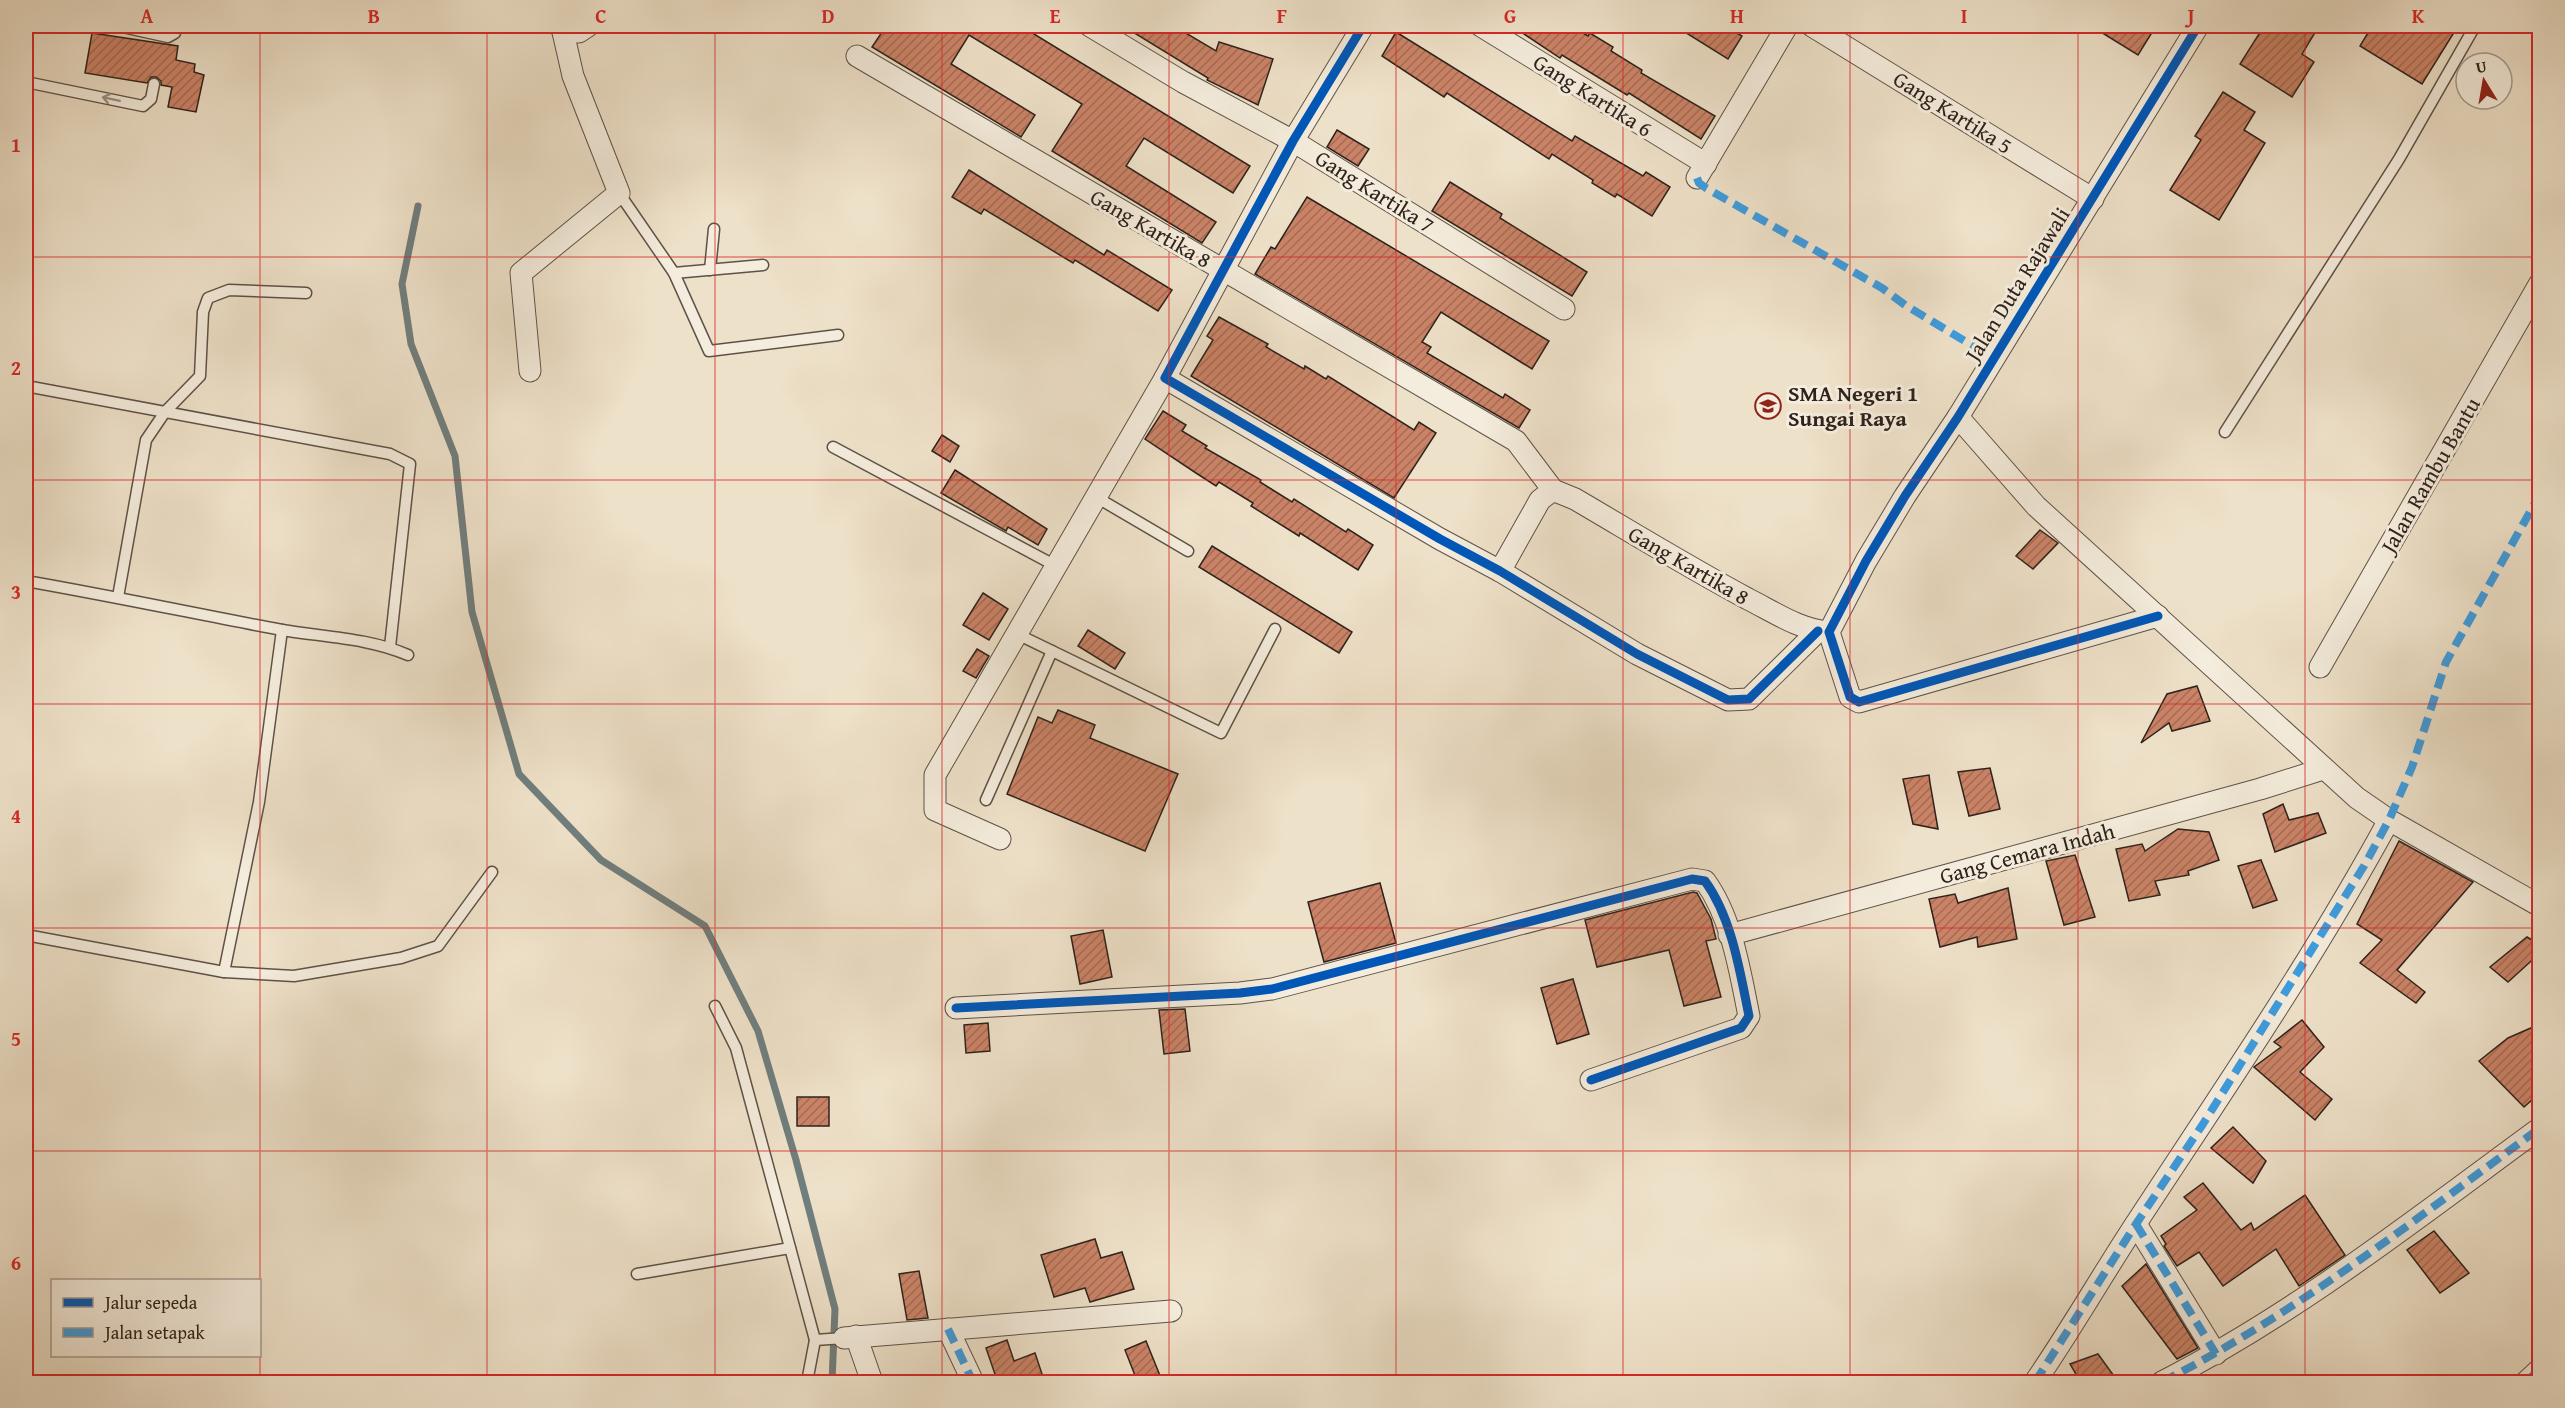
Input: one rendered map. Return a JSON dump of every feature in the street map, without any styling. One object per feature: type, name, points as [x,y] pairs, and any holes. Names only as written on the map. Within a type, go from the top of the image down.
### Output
[{"type":"street","points":[[530,371],[521,273],[619,193],[573,76],[562,29],[579,32],[588,26]]},
{"type":"street","name":"Gang Kartika 7","points":[[1090,26],[1183,82],[1293,141],[1564,309]]},
{"type":"street","points":[[1000,839],[934,810],[935,776],[1165,378],[1293,141],[1364,26]]},
{"type":"street","name":"Gang Kartika 6","points":[[1481,26],[1701,171],[1787,26]]},
{"type":"street","name":"Gang Kartika 5","points":[[1812,26],[2093,199]]},
{"type":"street","name":"Jalan Duta Rajawali","points":[[1165,378],[1440,539],[1500,571],[1637,654],[1728,700],[1749,699],[1824,632],[1905,496],[1958,417],[2198,26]]},
{"type":"street","name":"Gang Kartika 8","points":[[857,56],[1516,441],[1553,490],[1575,499],[1735,592],[1806,628],[1824,632]]},
{"type":"street","name":"Jalan Rambu Bantu","points":[[2320,668],[2540,283]]},
{"type":"street","points":[[1958,417],[2036,506],[2357,798],[2389,820],[2540,906]]},
{"type":"street","points":[[1500,571],[1540,500],[1553,490]]},
{"type":"street","points":[[1824,632],[1850,697],[1859,702],[2158,616]]},
{"type":"street","name":"Gang Cemara Indah","points":[[1729,934],[2237,796],[2323,769]]},
{"type":"street","points":[[2035,1383],[2318,942],[2389,820]]},
{"type":"street","points":[[956,1008],[1240,993],[1272,989],[1692,879],[1705,881],[1714,894],[1729,934],[1749,1016],[1746,1023],[1741,1028],[1591,1080]]},
{"type":"street","points":[[2162,1383],[2271,1322],[2540,1128]]},
{"type":"street","points":[[2136,1224],[2216,1354]]},
{"type":"street","points":[[835,1338],[1171,1311]]},
{"type":"street","points":[[948,1329],[973,1383]]},
{"type":"street","points":[[835,1338],[872,1383]]},
{"type":"street","points":[[2526,1383],[2540,1370]]},
{"type":"lane","points":[[118,26],[157,39],[175,33]]},
{"type":"lane","points":[[2225,432],[2399,159],[2475,26]]},
{"type":"lane","points":[[26,82],[142,106],[151,99],[154,84]]},
{"type":"lane","points":[[619,193],[674,273],[709,351],[838,335]]},
{"type":"lane","points":[[710,270],[714,229]]},
{"type":"lane","points":[[674,273],[763,265]]},
{"type":"lane","points":[[118,597],[146,440],[165,412],[200,376],[203,312],[208,298],[229,290],[306,293]]},
{"type":"lane","points":[[26,386],[390,454],[410,464],[390,647]]},
{"type":"lane","points":[[832,447],[1056,566]]},
{"type":"lane","points":[[1096,497],[1188,551]]},
{"type":"lane","points":[[26,581],[282,630],[390,647],[408,656]]},
{"type":"lane","points":[[1017,634],[1221,733],[1275,629]]},
{"type":"lane","points":[[224,972],[259,802],[282,630]]},
{"type":"lane","points":[[986,800],[1052,651]]},
{"type":"lane","points":[[26,935],[224,972],[262,976],[294,976],[400,958],[438,946],[492,872]]},
{"type":"lane","points":[[715,1006],[736,1048],[790,1248],[835,1338],[807,1383]]},
{"type":"lane","points":[[637,1274],[790,1248]]},
{"type":"building","points":[[886,26],[1021,26],[1250,166],[1233,193],[1144,138],[1126,166],[1216,222],[1202,243],[1052,151],[1082,104],[969,35],[951,64],[1035,115],[1021,137],[872,47]]},
{"type":"building","points":[[1123,26],[1174,26],[1216,51],[1219,42],[1273,59],[1258,105],[1207,80],[1208,78]]},
{"type":"building","points":[[1512,26],[1571,26],[1588,36],[1590,33],[1613,47],[1611,51],[1642,70],[1641,73],[1715,116],[1701,139],[1629,93],[1627,95],[1562,55],[1560,58]]},
{"type":"building","points":[[1675,26],[1725,26],[1742,36],[1728,59]]},
{"type":"building","points":[[2091,26],[2156,26],[2138,55]]},
{"type":"building","points":[[2264,26],[2319,26],[2302,54],[2314,62],[2292,97],[2240,64]]},
{"type":"building","points":[[2372,26],[2458,26],[2422,84],[2360,46]]},
{"type":"building","points":[[1396,32],[1572,141],[1575,136],[1643,176],[1646,172],[1670,187],[1652,216],[1617,194],[1615,197],[1592,183],[1593,180],[1552,154],[1549,159],[1447,93],[1444,97],[1382,56]]},
{"type":"building","points":[[92,33],[178,46],[176,60],[195,64],[194,72],[204,75],[196,112],[168,107],[172,87],[161,85],[161,81],[156,77],[151,77],[147,83],[85,73]]},
{"type":"building","points":[[2223,92],[2255,112],[2244,130],[2265,143],[2219,220],[2170,190],[2201,140],[2195,136]]},
{"type":"building","points":[[1337,130],[1369,149],[1358,166],[1327,147]]},
{"type":"building","points":[[969,170],[1104,255],[1107,250],[1172,290],[1158,311],[1075,260],[1073,263],[984,209],[981,214],[952,197]]},
{"type":"building","points":[[1450,182],[1502,214],[1500,218],[1587,272],[1572,296],[1432,211]]},
{"type":"building","points":[[1307,197],[1549,341],[1532,369],[1441,312],[1422,342],[1431,347],[1427,353],[1503,398],[1505,394],[1530,410],[1519,428],[1255,274],[1271,247],[1275,249]]},
{"type":"building","points":[[1219,317],[1268,344],[1266,347],[1304,369],[1305,366],[1326,379],[1328,376],[1414,430],[1419,422],[1436,433],[1394,498],[1191,376],[1213,340],[1207,336]]},
{"type":"building","points":[[1163,411],[1186,425],[1182,431],[1207,446],[1205,448],[1261,480],[1260,482],[1292,502],[1294,499],[1346,532],[1348,529],[1373,545],[1358,570],[1300,533],[1299,536],[1251,506],[1253,503],[1219,482],[1216,486],[1145,439]]},
{"type":"building","points":[[942,435],[959,446],[950,462],[932,451]]},
{"type":"building","points":[[955,470],[1047,529],[1038,545],[1008,527],[1006,531],[941,493]]},
{"type":"building","points":[[2040,530],[2058,543],[2033,569],[2016,556]]},
{"type":"building","points":[[1212,546],[1352,632],[1339,653],[1199,567]]},
{"type":"building","points":[[983,593],[1008,609],[989,640],[963,625]]},
{"type":"building","points":[[1088,630],[1125,653],[1115,669],[1078,646]]},
{"type":"building","points":[[977,649],[989,656],[976,678],[963,671]]},
{"type":"building","points":[[2197,686],[2210,721],[2172,731],[2169,723],[2141,743],[2167,694]]},
{"type":"building","points":[[1058,710],[1095,725],[1090,738],[1178,774],[1145,851],[1007,794],[1038,717],[1052,723]]},
{"type":"building","points":[[1990,768],[2000,809],[1969,816],[1958,772]]},
{"type":"building","points":[[1929,775],[1938,829],[1913,824],[1903,779]]},
{"type":"building","points":[[2283,804],[2289,820],[2318,813],[2326,833],[2275,852],[2263,814]]},
{"type":"building","points":[[2178,829],[2209,832],[2219,860],[2188,871],[2189,875],[2155,881],[2160,895],[2129,901],[2116,849],[2142,844],[2145,851]]},
{"type":"building","points":[[2399,841],[2473,882],[2397,970],[2425,992],[2416,1003],[2360,963],[2382,940],[2357,924]]},
{"type":"building","points":[[2075,855],[2095,917],[2064,925],[2046,861]]},
{"type":"building","points":[[2261,860],[2277,900],[2253,908],[2238,866]]},
{"type":"building","points":[[1380,883],[1396,943],[1324,962],[1308,902]]},
{"type":"building","points":[[2008,888],[2017,939],[1978,947],[1977,937],[1940,947],[1929,899],[1955,894],[1958,903]]},
{"type":"building","points":[[1693,892],[1697,893],[1711,919],[1716,939],[1706,941],[1721,997],[1684,1006],[1669,950],[1597,967],[1585,920]]},
{"type":"building","points":[[1103,930],[1112,977],[1080,984],[1071,936]]},
{"type":"building","points":[[2527,937],[2540,945],[2540,953],[2508,982],[2490,967]]},
{"type":"building","points":[[1573,979],[1589,1034],[1557,1044],[1541,988]]},
{"type":"building","points":[[1185,1009],[1190,1051],[1164,1054],[1159,1010]]},
{"type":"building","points":[[2302,1020],[2324,1047],[2300,1072],[2332,1099],[2315,1120],[2254,1067],[2281,1047],[2274,1042]]},
{"type":"building","points":[[988,1023],[990,1051],[966,1053],[964,1025]]},
{"type":"building","points":[[2540,1024],[2540,1093],[2524,1107],[2479,1061],[2508,1038]]},
{"type":"building","points":[[797,1097],[829,1097],[829,1126],[797,1126]]},
{"type":"building","points":[[2233,1127],[2266,1161],[2253,1183],[2211,1148]]},
{"type":"building","points":[[2203,1183],[2241,1230],[2251,1223],[2254,1230],[2305,1195],[2345,1255],[2299,1286],[2276,1249],[2223,1286],[2199,1252],[2177,1266],[2164,1246],[2166,1244],[2161,1236],[2197,1210],[2184,1197]]},
{"type":"building","points":[[2434,1231],[2469,1273],[2440,1293],[2407,1250]]},
{"type":"building","points":[[1095,1239],[1101,1258],[1122,1252],[1134,1289],[1090,1302],[1085,1288],[1054,1297],[1041,1255]]},
{"type":"building","points":[[2146,1264],[2198,1348],[2177,1359],[2122,1286]]},
{"type":"building","points":[[919,1271],[928,1318],[907,1320],[899,1274]]},
{"type":"building","points":[[1007,1340],[1014,1361],[1035,1353],[1042,1374],[1019,1383],[998,1383],[986,1348]]},
{"type":"building","points":[[1146,1341],[1163,1383],[1138,1383],[1125,1350]]},
{"type":"building","points":[[2098,1354],[2119,1383],[2081,1383],[2070,1364]]},
{"type":"waterway","points":[[418,206],[402,284],[411,344],[455,456],[472,612],[519,774],[601,860],[705,926],[758,1031],[796,1160],[835,1309],[832,1382]]},
{"type":"marked path","points":[[175,33],[178,26]]},
{"type":"marked path","points":[[1697,178],[1699,183],[1706,188],[1882,288],[1905,305],[1993,358]]},
{"type":"marked path","points":[[2035,1382],[2203,1124],[2364,866],[2389,820],[2412,767],[2446,662],[2540,494]]},
{"type":"marked path","points":[[2162,1382],[2261,1326],[2356,1263],[2540,1128]]},
{"type":"marked path","points":[[2136,1224],[2216,1354]]},
{"type":"marked path","points":[[948,1329],[973,1382]]},
{"type":"marked path","points":[[2526,1382],[2540,1369]]},
{"type":"cycle path","points":[[1363,26],[1293,141],[1165,378],[1440,539],[1500,571],[1637,654],[1728,700],[1749,699],[1818,631]]},
{"type":"cycle path","points":[[2158,616],[1859,702],[1850,697],[1829,632],[1866,561],[1905,496],[1958,417],[2198,26]]},
{"type":"cycle path","points":[[956,1008],[1240,993],[1272,989],[1692,879],[1705,881],[1722,912],[1734,946],[1749,1016],[1741,1028],[1591,1080]]},
{"type":"place","name":"SMA Negeri 1 Sungai Raya","points":[[1768,406]]}]
